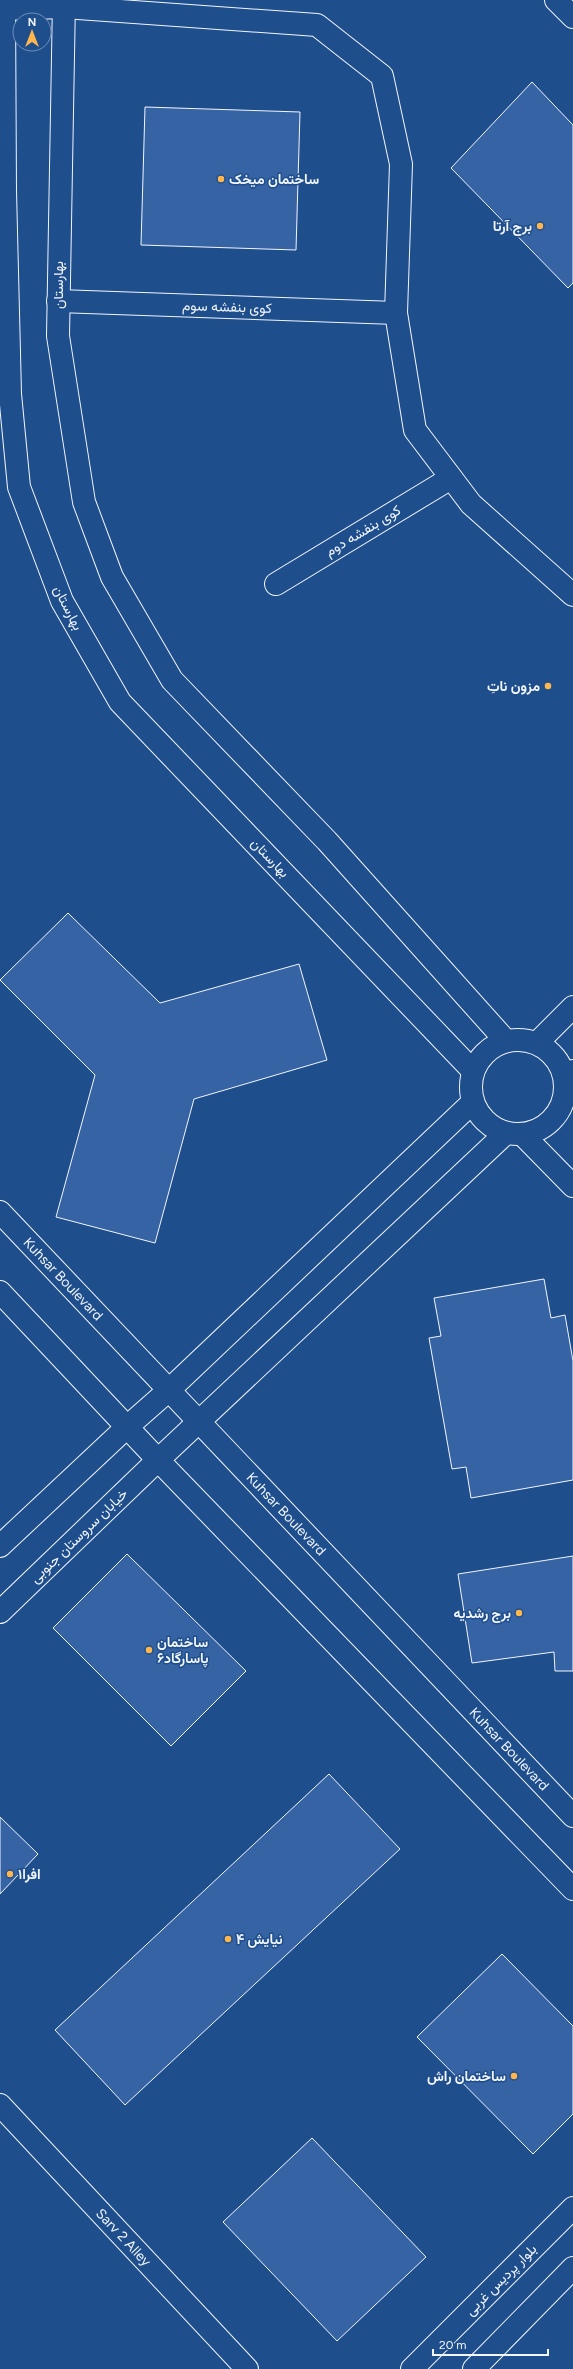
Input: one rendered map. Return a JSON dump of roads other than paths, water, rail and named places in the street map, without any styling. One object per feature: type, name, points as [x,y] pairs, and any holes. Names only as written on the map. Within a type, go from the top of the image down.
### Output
[{"type":"street","points":[[556,0],[573,17]]},
{"type":"street","points":[[2,6],[64,4],[317,25],[382,76],[401,164],[396,312],[415,430],[471,504],[573,595]]},
{"type":"street","name":"بهارستان","points":[[64,4],[58,336],[84,502],[112,577],[172,680],[327,841],[506,1041]]},
{"type":"street","name":"بهارستان","points":[[2,6],[10,370],[19,487],[62,601],[120,702],[473,1071]]},
{"type":"street","name":"کوی بنفشه سوم","points":[[58,301],[396,312]]},
{"type":"street","name":"کوی بنفشه دوم","points":[[276,584],[451,478]]},
{"type":"street","points":[[537,1043],[573,1007]]},
{"type":"street","points":[[514,1133],[537,1130],[550,1121],[560,1109],[569,1087],[560,1064],[550,1052],[537,1043],[521,1039],[506,1041],[492,1047],[480,1057],[473,1071],[470,1087],[473,1102],[480,1115],[492,1126],[514,1133],[573,1186]]},
{"type":"street","points":[[0,1546],[127,1427],[170,1390],[473,1102]]},
{"type":"street","name":"خیابان سروستان جنوبی","points":[[0,1612],[198,1422],[514,1133]]},
{"type":"street","name":"Kuhsar Boulevard","points":[[0,1212],[573,1816]]},
{"type":"street","points":[[0,1292],[158,1460],[573,1888]]},
{"type":"street","name":"Sarv 2 Alley","points":[[0,2105],[247,2369]]},
{"type":"street","name":"بلوار پردیس غربی","points":[[412,2369],[573,2208]]},
{"type":"street","points":[[474,2369],[573,2268]]},
{"type":"place","name":"ساختمان میخک","points":[[221,179]]},
{"type":"place","name":"برج آرتا","points":[[540,226]]},
{"type":"place","name":"مزون ناتِ","points":[[548,686]]},
{"type":"place","name":"برج رشدیه","points":[[519,1613]]},
{"type":"place","name":"ساختمان پاسارگاد۶","points":[[149,1650]]},
{"type":"place","name":"افرا۱","points":[[10,1874]]},
{"type":"place","name":"نیایش ۴","points":[[228,1939]]},
{"type":"place","name":"ساختمان راش","points":[[514,2076]]}]
